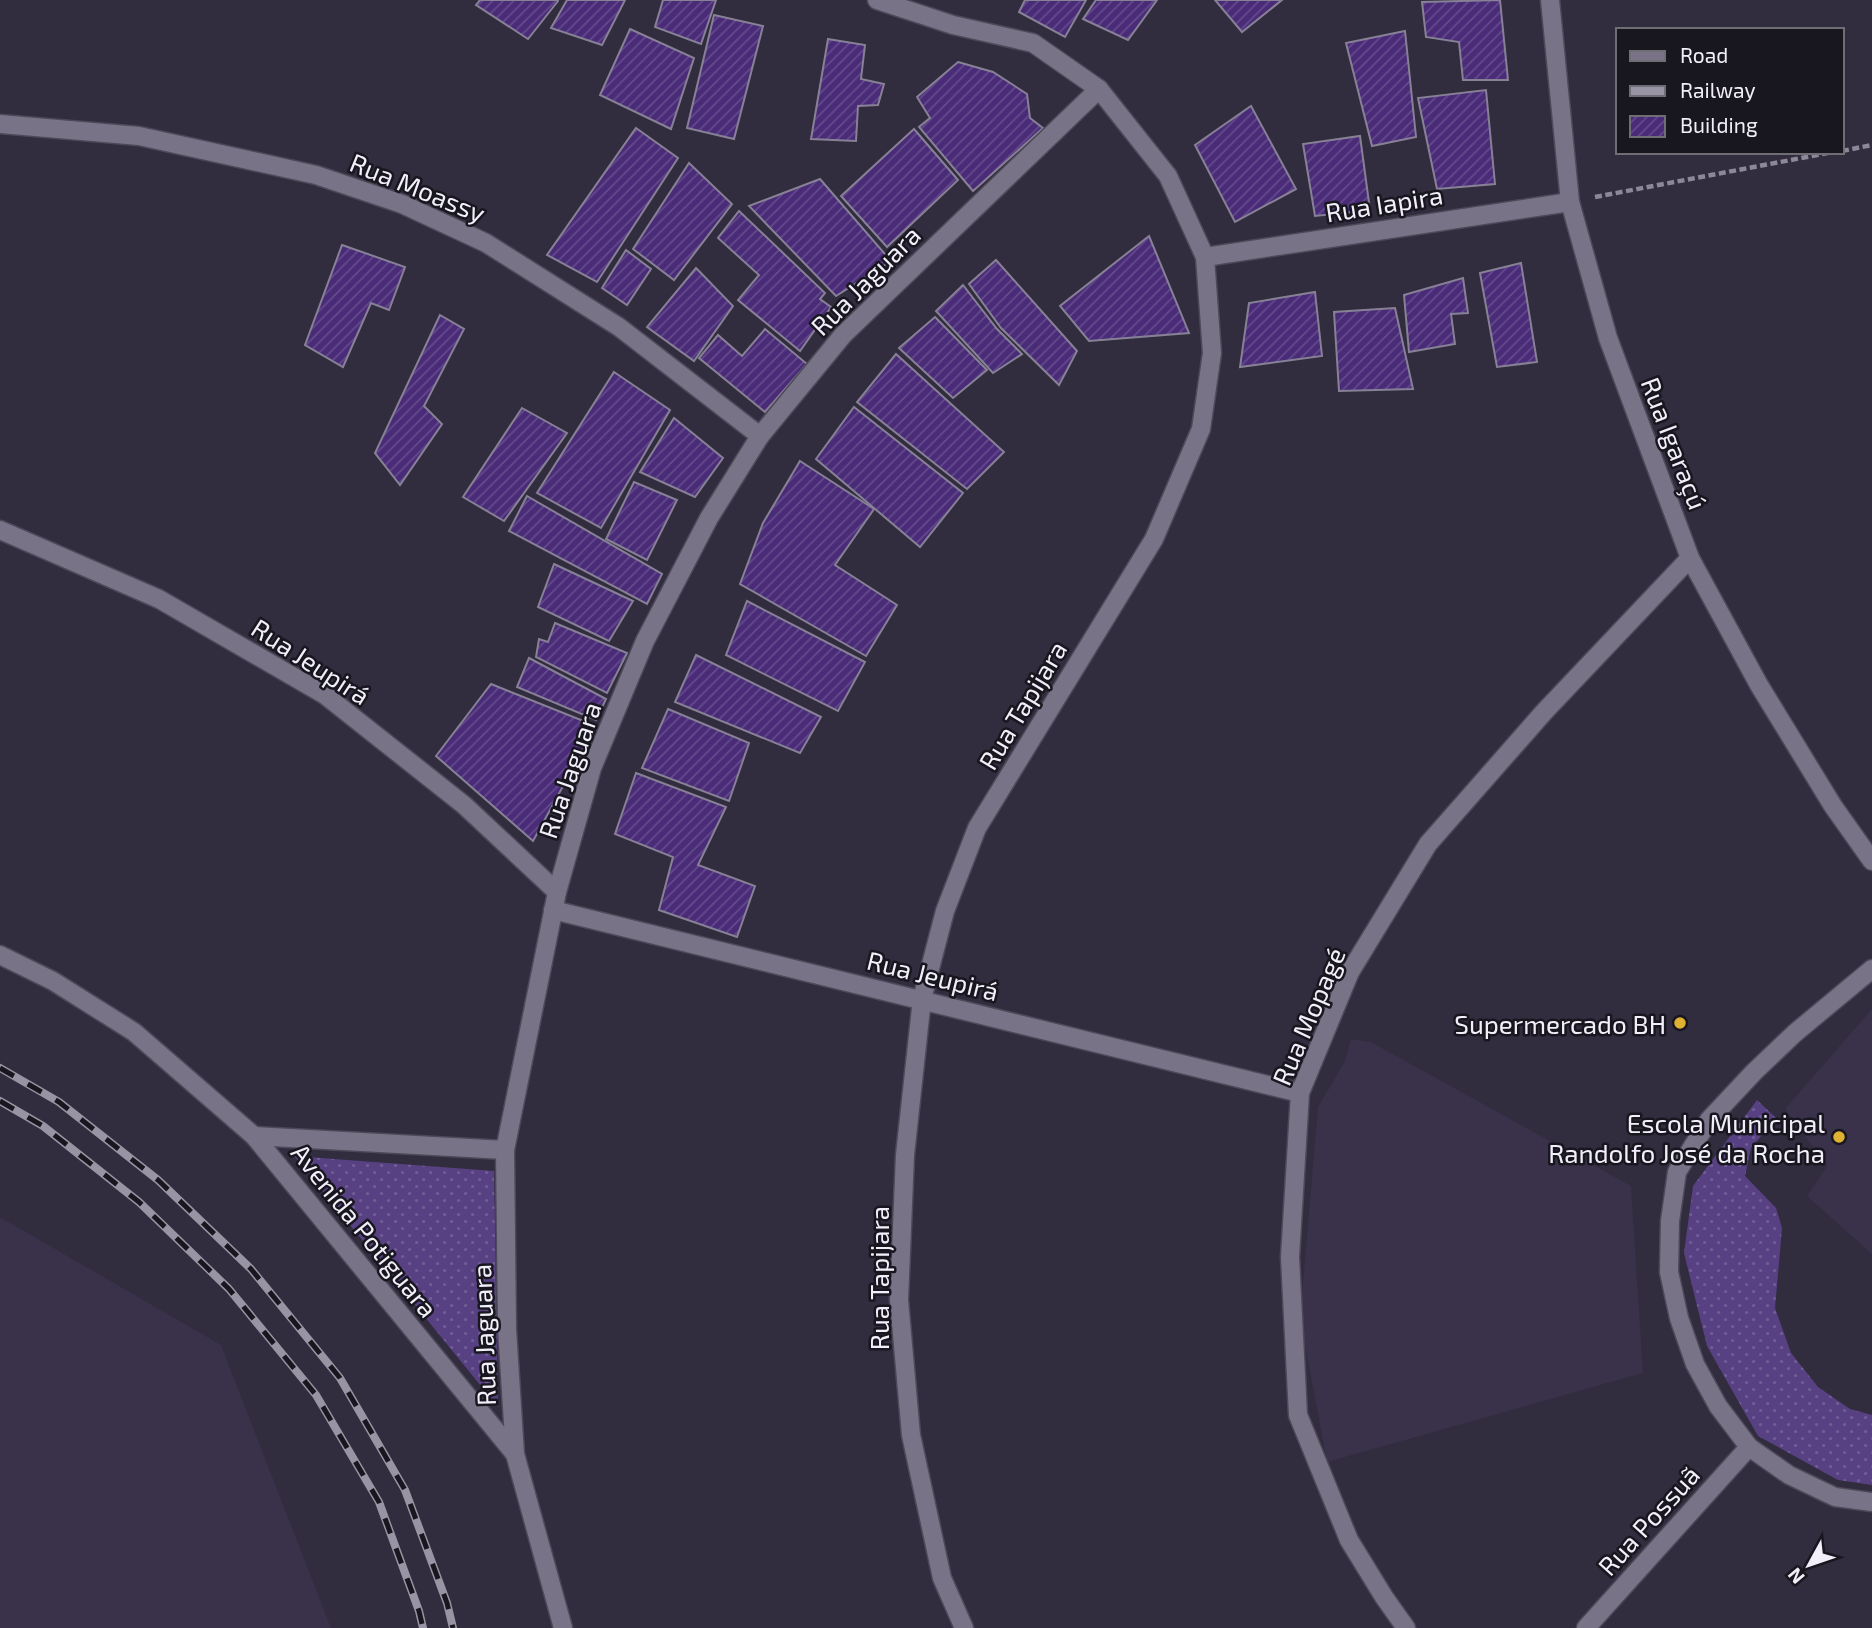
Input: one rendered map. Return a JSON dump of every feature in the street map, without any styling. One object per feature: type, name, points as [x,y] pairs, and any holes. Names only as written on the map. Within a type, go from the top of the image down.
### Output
[{"type":"street","name":"Rua Tapijara","points":[[877,0],[953,25],[1033,43],[1099,89],[1168,176],[1205,257],[1212,354],[1201,429],[1154,539],[977,828],[945,911],[922,999],[905,1155],[899,1300],[911,1435],[942,1578],[964,1628]]},
{"type":"street","name":"Rua Igaraçú","points":[[1550,0],[1570,202],[1608,338],[1690,558],[1759,685],[1833,806],[1872,862]]},
{"type":"street","name":"Rua Jaguara","points":[[563,1628],[515,1454],[507,1329],[505,1150],[556,892],[592,768],[645,641],[709,518],[760,436],[843,335],[1099,89]]},
{"type":"street","name":"Rua Moassy","points":[[0,124],[139,136],[316,175],[402,204],[486,243],[619,327],[760,436]]},
{"type":"street","name":"Rua Iapira","points":[[1205,257],[1570,202]]},
{"type":"street","name":"Rua Jeupirá","points":[[0,530],[159,599],[325,695],[464,805],[556,892]]},
{"type":"street","name":"Rua Mopagé","points":[[1406,1628],[1349,1540],[1298,1415],[1290,1257],[1300,1093],[1350,972],[1428,844],[1544,712],[1690,558]]},
{"type":"street","name":"Rua Jeupirá","points":[[553,910],[1300,1093]]},
{"type":"street","name":"Avenida Potiguara","points":[[0,955],[53,981],[134,1032],[254,1136],[515,1454]]},
{"type":"street","points":[[1872,969],[1795,1033],[1709,1120],[1677,1172],[1670,1221],[1669,1272],[1679,1318],[1695,1364],[1718,1406],[1749,1447],[1789,1475],[1835,1497],[1872,1502]]},
{"type":"street","name":"Avenida Potiguara","points":[[254,1136],[505,1150]]},
{"type":"street","name":"Rua Possuã","points":[[1586,1628],[1749,1447]]},
{"type":"path","points":[[1844,150],[1872,145]]},
{"type":"path","points":[[1570,202],[1822,154]]},
{"type":"shaded area","name":"Escola Municipal Randolfo José da Rocha","points":[[1872,1009],[1872,1254],[1807,1196],[1827,1166],[1785,1109]]},
{"type":"shaded area","points":[[1351,1039],[1371,1042],[1631,1186],[1643,1373],[1327,1462],[1300,1318],[1318,1107],[1345,1061]]},
{"type":"shaded area","points":[[1757,1100],[1776,1118],[1751,1148],[1745,1176],[1776,1208],[1782,1228],[1775,1308],[1791,1353],[1818,1387],[1850,1409],[1872,1415],[1872,1485],[1838,1480],[1758,1436],[1707,1346],[1684,1253],[1693,1186]]},
{"type":"shaded area","points":[[294,1156],[494,1171],[498,1407]]},
{"type":"shaded area","points":[[0,1217],[221,1345],[331,1628],[0,1628]]},
{"type":"building","points":[[480,0],[558,1],[528,39],[476,5]]},
{"type":"building","points":[[567,0],[625,0],[602,45],[551,28]]},
{"type":"building","points":[[663,0],[716,0],[701,44],[655,27]]},
{"type":"building","points":[[1025,0],[1086,0],[1065,37],[1019,12]]},
{"type":"building","points":[[1096,0],[1157,0],[1128,40],[1083,19]]},
{"type":"building","points":[[1215,0],[1282,0],[1242,32]]},
{"type":"building","points":[[1500,0],[1508,80],[1463,80],[1459,42],[1426,37],[1422,2]]},
{"type":"building","points":[[714,15],[763,26],[734,139],[687,128]]},
{"type":"building","points":[[630,29],[694,58],[671,129],[600,95]]},
{"type":"building","points":[[1405,31],[1416,137],[1372,146],[1346,43]]},
{"type":"building","points":[[828,39],[865,45],[861,79],[884,84],[878,105],[858,106],[856,141],[811,139]]},
{"type":"building","points":[[958,62],[993,72],[1027,94],[1030,118],[1043,128],[973,191],[919,127],[930,118],[917,97]]},
{"type":"building","points":[[1486,90],[1495,184],[1437,189],[1418,98]]},
{"type":"building","points":[[1251,106],[1296,189],[1235,222],[1195,145]]},
{"type":"building","points":[[636,128],[678,158],[597,282],[547,255]]},
{"type":"building","points":[[914,129],[958,180],[887,247],[841,196]]},
{"type":"building","points":[[1360,136],[1370,210],[1315,216],[1303,144]]},
{"type":"building","points":[[689,163],[732,204],[674,280],[633,249]]},
{"type":"building","points":[[820,179],[891,261],[836,296],[749,206]]},
{"type":"building","points":[[739,211],[825,293],[820,299],[831,307],[800,351],[738,300],[759,275],[718,238]]},
{"type":"building","points":[[1149,236],[1189,333],[1089,341],[1060,306]]},
{"type":"building","points":[[342,245],[405,267],[389,310],[371,303],[343,367],[305,345]]},
{"type":"building","points":[[626,250],[651,269],[627,305],[602,288]]},
{"type":"building","points":[[996,260],[1077,351],[1059,385],[1001,328],[969,284]]},
{"type":"building","points":[[1521,263],[1537,362],[1497,367],[1480,273]]},
{"type":"building","points":[[696,268],[733,306],[694,361],[647,327]]},
{"type":"building","points":[[1463,278],[1468,313],[1451,314],[1455,344],[1409,352],[1404,295]]},
{"type":"building","points":[[963,285],[997,329],[1022,354],[993,373],[936,311]]},
{"type":"building","points":[[1315,292],[1322,356],[1240,367],[1249,303]]},
{"type":"building","points":[[1395,308],[1413,389],[1339,391],[1334,312]]},
{"type":"building","points":[[440,315],[464,329],[424,406],[442,424],[400,485],[375,453]]},
{"type":"building","points":[[935,317],[987,370],[953,398],[899,348]]},
{"type":"building","points":[[765,329],[807,364],[765,412],[699,358],[718,335],[742,356]]},
{"type":"building","points":[[896,354],[1004,452],[967,489],[857,402]]},
{"type":"building","points":[[614,372],[670,410],[601,528],[537,493]]},
{"type":"building","points":[[854,407],[963,493],[920,547],[816,459]]},
{"type":"building","points":[[522,408],[567,433],[504,521],[463,497]]},
{"type":"building","points":[[674,418],[723,458],[695,497],[640,472]]},
{"type":"building","points":[[800,461],[874,509],[835,565],[897,605],[866,656],[740,584],[763,523]]},
{"type":"building","points":[[634,482],[677,500],[647,560],[606,539]]},
{"type":"building","points":[[527,496],[662,574],[647,604],[509,531]]},
{"type":"building","points":[[554,564],[633,601],[609,641],[538,607]]},
{"type":"building","points":[[747,601],[865,662],[838,711],[726,655]]},
{"type":"building","points":[[555,623],[627,653],[607,693],[536,657],[539,639],[548,642]]},
{"type":"building","points":[[696,655],[821,717],[800,753],[675,702]]},
{"type":"building","points":[[529,658],[606,699],[596,720],[517,687]]},
{"type":"building","points":[[491,684],[596,726],[533,841],[436,756]]},
{"type":"building","points":[[668,709],[749,743],[729,801],[642,768]]},
{"type":"building","points":[[636,773],[726,807],[698,865],[755,886],[737,937],[659,910],[673,857],[615,834]]},
{"type":"railway","points":[[0,1068],[59,1102],[158,1180],[251,1269],[340,1378],[405,1490],[447,1603],[453,1628]]},
{"type":"railway","points":[[0,1101],[43,1126],[139,1202],[229,1289],[316,1395],[379,1502],[423,1628]]},
{"type":"place","name":"Supermercado BH","points":[[1680,1023]]},
{"type":"place","name":"Escola Municipal Randolfo José da Rocha","points":[[1839,1137]]}]
